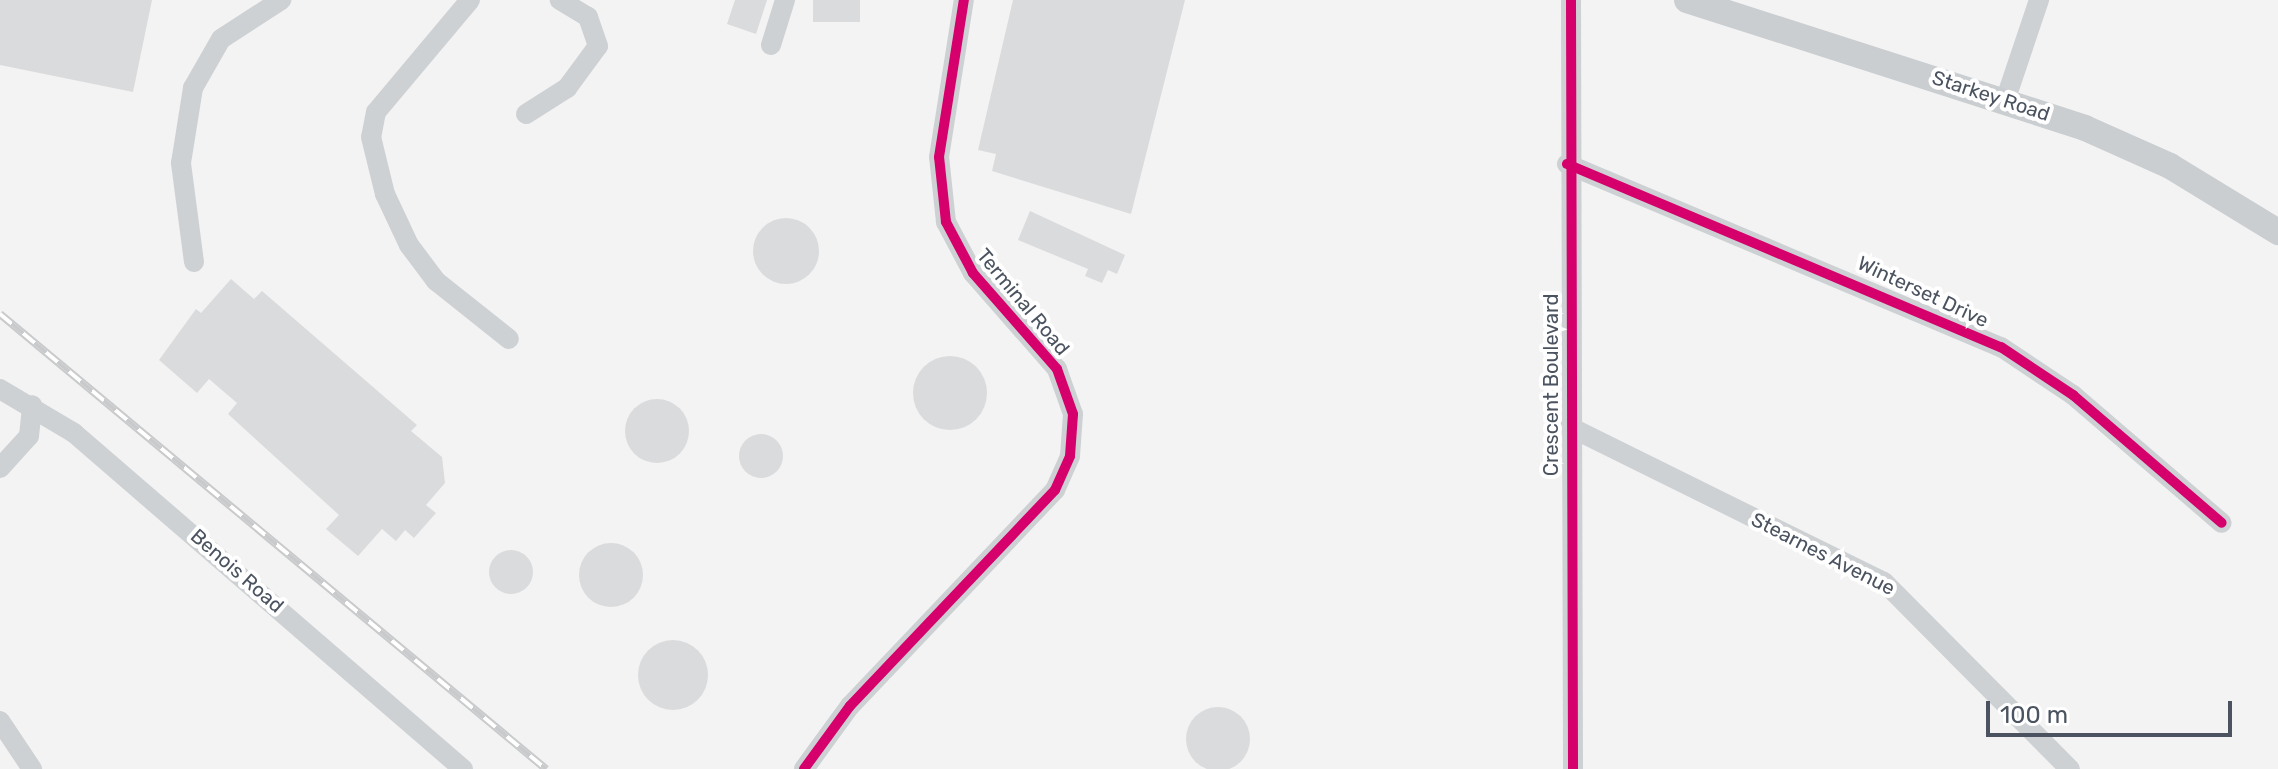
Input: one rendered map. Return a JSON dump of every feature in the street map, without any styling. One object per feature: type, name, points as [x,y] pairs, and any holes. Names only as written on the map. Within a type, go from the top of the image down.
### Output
[{"type":"main road","name":"Starkey Road","points":[[1687,0],[2005,101],[2139,151],[2278,232]]},
{"type":"street","points":[[194,262],[181,163],[193,88],[221,39],[281,0]]},
{"type":"street","points":[[470,0],[376,112],[371,137],[385,194],[409,245],[436,281],[509,339]]},
{"type":"street","points":[[526,114],[567,88],[598,46],[594,24],[560,0]]},
{"type":"street","points":[[771,45],[785,0]]},
{"type":"street","name":"Terminal Road","points":[[804,769],[850,706],[1055,490],[1070,456],[1073,414],[1057,369],[973,273],[946,222],[939,157],[964,0]]},
{"type":"street","name":"Crescent Boulevard","points":[[1571,0],[1567,164],[1573,769]]},
{"type":"street","points":[[2005,101],[2039,0]]},
{"type":"street","name":"Winterset Drive","points":[[1567,164],[2001,347],[2073,395],[2222,523]]},
{"type":"street","name":"Benois Road","points":[[0,389],[32,405],[463,769]]},
{"type":"street","points":[[0,468],[29,436],[32,405]]},
{"type":"street","name":"Stearnes Avenue","points":[[1570,427],[1884,582],[2070,769]]},
{"type":"street","points":[[0,721],[32,769]]},
{"type":"building","points":[[0,0],[152,0],[133,92],[0,65]]},
{"type":"building","points":[[735,0],[767,0],[756,34],[727,24]]},
{"type":"building","points":[[813,0],[860,0],[860,22],[813,22]]},
{"type":"building","points":[[1013,0],[1185,0],[1131,214],[992,171],[996,154],[978,150]]},
{"type":"building","points":[[1030,211],[1125,255],[1117,274],[1108,270],[1102,283],[1085,276],[1088,269],[1018,240]]},
{"type":"building","points":[[779,218],[793,218],[805,223],[814,232],[819,251],[817,264],[810,275],[793,284],[779,284],[767,279],[758,270],[753,258],[753,244],[758,232],[767,223]]},
{"type":"building","points":[[231,279],[254,299],[262,291],[417,425],[411,431],[442,457],[445,483],[426,505],[436,513],[414,538],[405,530],[396,541],[382,529],[358,556],[326,529],[339,515],[228,414],[237,403],[209,379],[197,393],[159,360],[196,309],[201,313]]},
{"type":"building","points":[[950,356],[964,359],[976,367],[984,379],[987,393],[984,407],[976,419],[964,427],[950,430],[936,427],[924,419],[916,407],[913,393],[916,379],[924,367],[936,359]]},
{"type":"building","points":[[657,399],[680,408],[689,431],[680,454],[657,463],[634,454],[625,431],[634,408]]},
{"type":"building","points":[[761,434],[776,441],[783,456],[776,471],[761,478],[746,471],[739,456],[746,441]]},
{"type":"building","points":[[611,543],[629,549],[637,557],[643,575],[637,593],[629,601],[611,607],[593,601],[585,593],[579,575],[585,557],[593,549]]},
{"type":"building","points":[[511,550],[526,557],[533,572],[526,587],[511,594],[496,587],[489,572],[496,557]]},
{"type":"building","points":[[673,640],[698,650],[708,675],[698,700],[673,710],[648,700],[638,675],[648,650]]},
{"type":"building","points":[[1218,707],[1236,713],[1244,721],[1250,739],[1244,757],[1236,765],[1218,771],[1200,765],[1192,757],[1186,739],[1192,721],[1200,713]]},
{"type":"railway","points":[[0,314],[546,769]]},
{"type":"cycle path","points":[[804,769],[850,706],[1055,490],[1070,456],[1073,414],[1057,369],[973,273],[946,222],[939,157],[964,0]]},
{"type":"cycle path","points":[[1571,0],[1573,769]]},
{"type":"cycle path","points":[[1567,164],[2001,347],[2073,395],[2222,523]]}]
